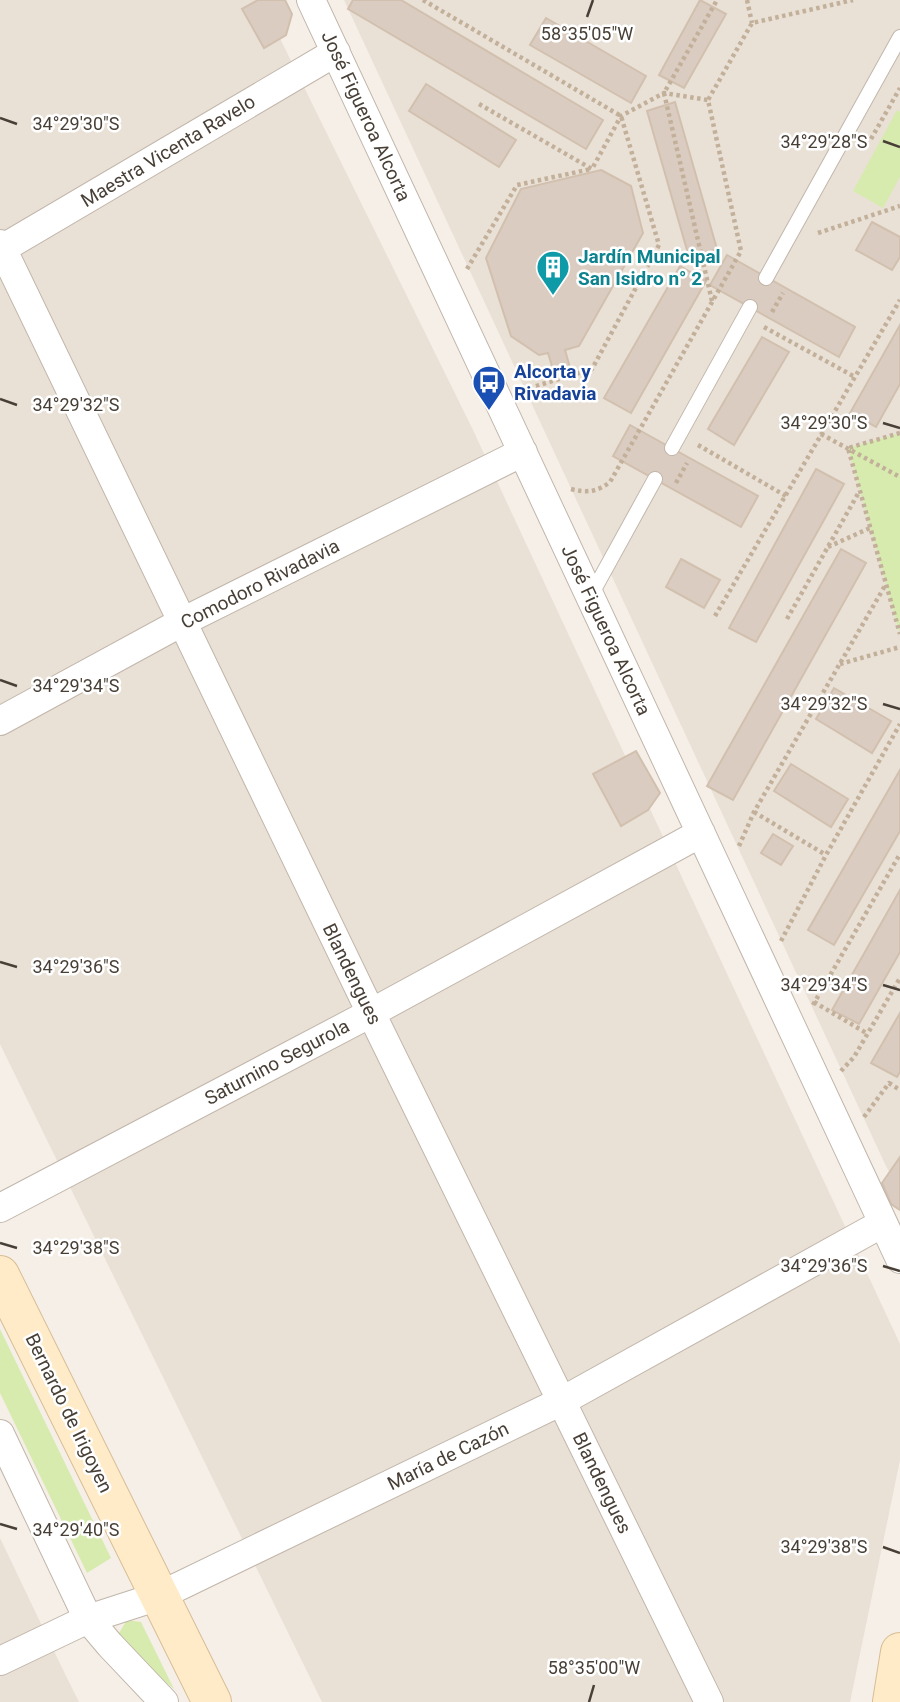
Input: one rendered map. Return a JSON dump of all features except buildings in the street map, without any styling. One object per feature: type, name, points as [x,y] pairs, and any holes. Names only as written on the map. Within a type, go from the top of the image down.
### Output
[{"type":"street","name":"José Figueroa Alcorta","points":[[312,0],[900,1259]]},
{"type":"street","name":"Maestra Vicenta Ravelo","points":[[1,248],[336,52]]},
{"type":"street","name":"Blandengues","points":[[1,248],[371,1013],[709,1702]]},
{"type":"street","name":"Comodoro Rivadavia","points":[[0,722],[182,622],[528,464]]},
{"type":"street","name":"Saturnino Segurola","points":[[0,1208],[371,1013],[701,833]]},
{"type":"street","name":"María de Cazón","points":[[0,1661],[88,1619],[159,1596],[562,1401],[883,1223]]},
{"type":"street","name":"Bernardo de Irigoyen","points":[[0,1275],[212,1702]]},
{"type":"street","points":[[0,1434],[88,1619],[164,1702]]},
{"type":"street","points":[[891,1702],[900,1652]]},
{"type":"lane","points":[[766,278],[900,37]]},
{"type":"lane","points":[[672,449],[750,307]]},
{"type":"lane","points":[[590,597],[655,479]]},
{"type":"path","points":[[423,0],[621,116],[659,245],[592,369],[497,399]]},
{"type":"path","points":[[451,298],[517,185],[592,169],[621,116],[664,93],[717,0]]},
{"type":"path","points":[[528,464],[581,492],[600,489],[610,482],[741,251],[708,100],[752,23],[747,0]]},
{"type":"path","points":[[752,23],[853,0]]},
{"type":"path","points":[[664,93],[708,100]]},
{"type":"path","points":[[664,93],[712,301]]},
{"type":"path","points":[[479,104],[592,169]]},
{"type":"path","points":[[818,233],[900,206]]},
{"type":"path","points":[[715,616],[900,300]]},
{"type":"path","points":[[764,327],[855,377]]},
{"type":"path","points":[[848,448],[899,432]]},
{"type":"path","points":[[821,434],[900,477]]},
{"type":"path","points":[[697,445],[786,496]]},
{"type":"path","points":[[848,448],[900,634]]},
{"type":"path","points":[[787,619],[859,491]]},
{"type":"path","points":[[827,548],[870,528]]},
{"type":"path","points":[[723,880],[754,812],[886,584]]},
{"type":"path","points":[[839,664],[900,647]]},
{"type":"path","points":[[765,971],[826,855],[900,724]]},
{"type":"path","points":[[754,812],[826,855]]},
{"type":"path","points":[[797,1040],[814,1002],[900,854]]},
{"type":"path","points":[[821,1091],[854,1057],[900,978]]},
{"type":"path","points":[[814,1002],[867,1034]]},
{"type":"path","points":[[846,1144],[889,1083],[900,1090]]},
{"type":"shaded area","points":[[0,0],[261,0],[472,428],[900,1344],[900,1460],[850,1702],[322,1702],[0,1044]]},
{"type":"shaded area","points":[[344,0],[900,0],[900,1192],[886,1166]]},
{"type":"shaded area","points":[[0,1538],[64,1672],[79,1702],[0,1702]]},
{"type":"green space","points":[[897,110],[900,112],[900,177],[883,208],[853,191]]},
{"type":"green space","points":[[900,433],[900,634],[848,448]]},
{"type":"green space","points":[[0,1329],[111,1558],[87,1573],[0,1393]]},
{"type":"green space","points":[[127,1620],[141,1622],[174,1689],[122,1646],[119,1633]]},
{"type":"place","name":"Jardín Municipal San Isidro n° 2","points":[[553,297]]},
{"type":"place","name":"Alcorta y Rivadavia","points":[[489,412]]}]
